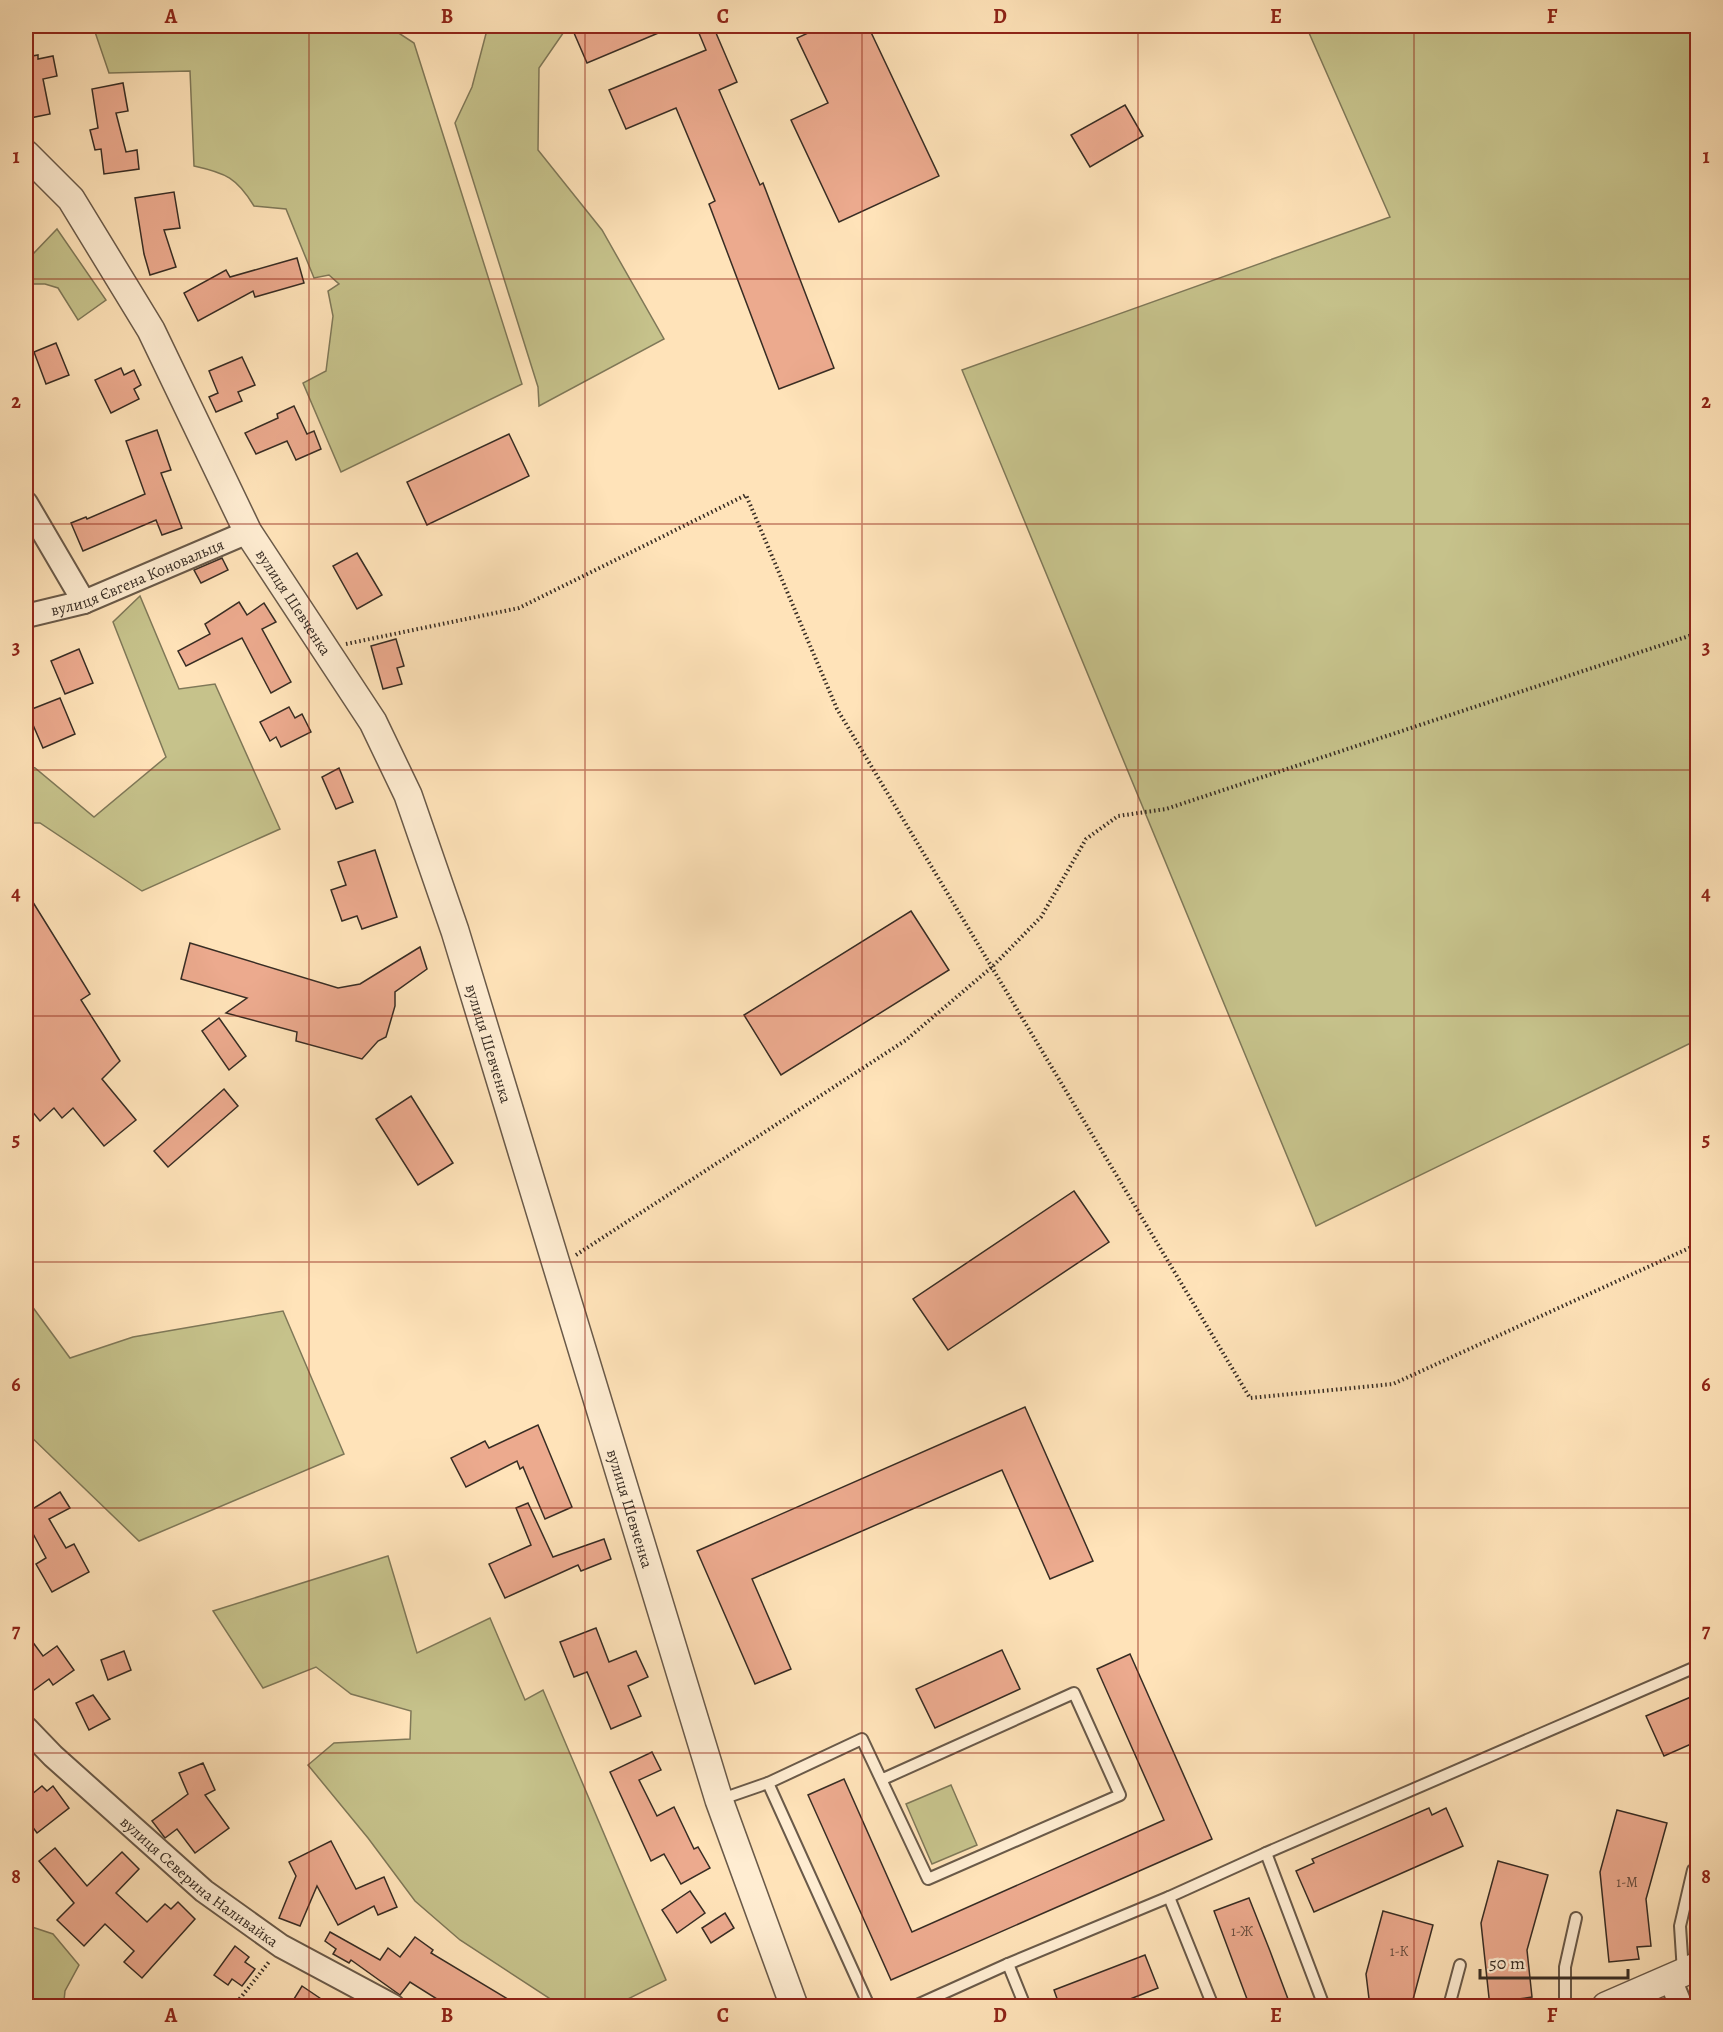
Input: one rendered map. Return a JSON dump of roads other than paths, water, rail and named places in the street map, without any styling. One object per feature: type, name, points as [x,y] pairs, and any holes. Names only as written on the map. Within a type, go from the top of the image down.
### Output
[{"type":"street","name":"вулиця Шевченка","points":[[26,154],[71,198],[151,330],[248,532],[373,722],[408,795],[455,931],[719,1800],[794,2007]]},
{"type":"street","points":[[26,503],[84,602]]},
{"type":"street","name":"вулиця Євгена Коновальця","points":[[26,616],[84,602],[248,532]]},
{"type":"street","name":"вулиця Северина Наливайка","points":[[26,1728],[53,1756],[204,1891],[281,1946],[393,2007]]},
{"type":"street","points":[[1606,2007],[1683,1973],[1681,2007]]},
{"type":"lane","points":[[915,2007],[1008,1964],[1169,1897],[1698,1666]]},
{"type":"lane","points":[[719,1800],[768,1783],[862,1739],[883,1779],[928,1879],[1120,1795],[1074,1693],[883,1779]]},
{"type":"lane","points":[[768,1783],[869,2007]]},
{"type":"lane","points":[[1266,1853],[1324,2007]]},
{"type":"lane","points":[[1683,1973],[1680,1926],[1693,1869]]},
{"type":"lane","points":[[1169,1897],[1213,2007]]},
{"type":"lane","points":[[1565,2007],[1565,1967],[1576,1918]]},
{"type":"lane","points":[[1008,1964],[1025,2007]]},
{"type":"lane","points":[[1449,2007],[1460,1965]]}]
